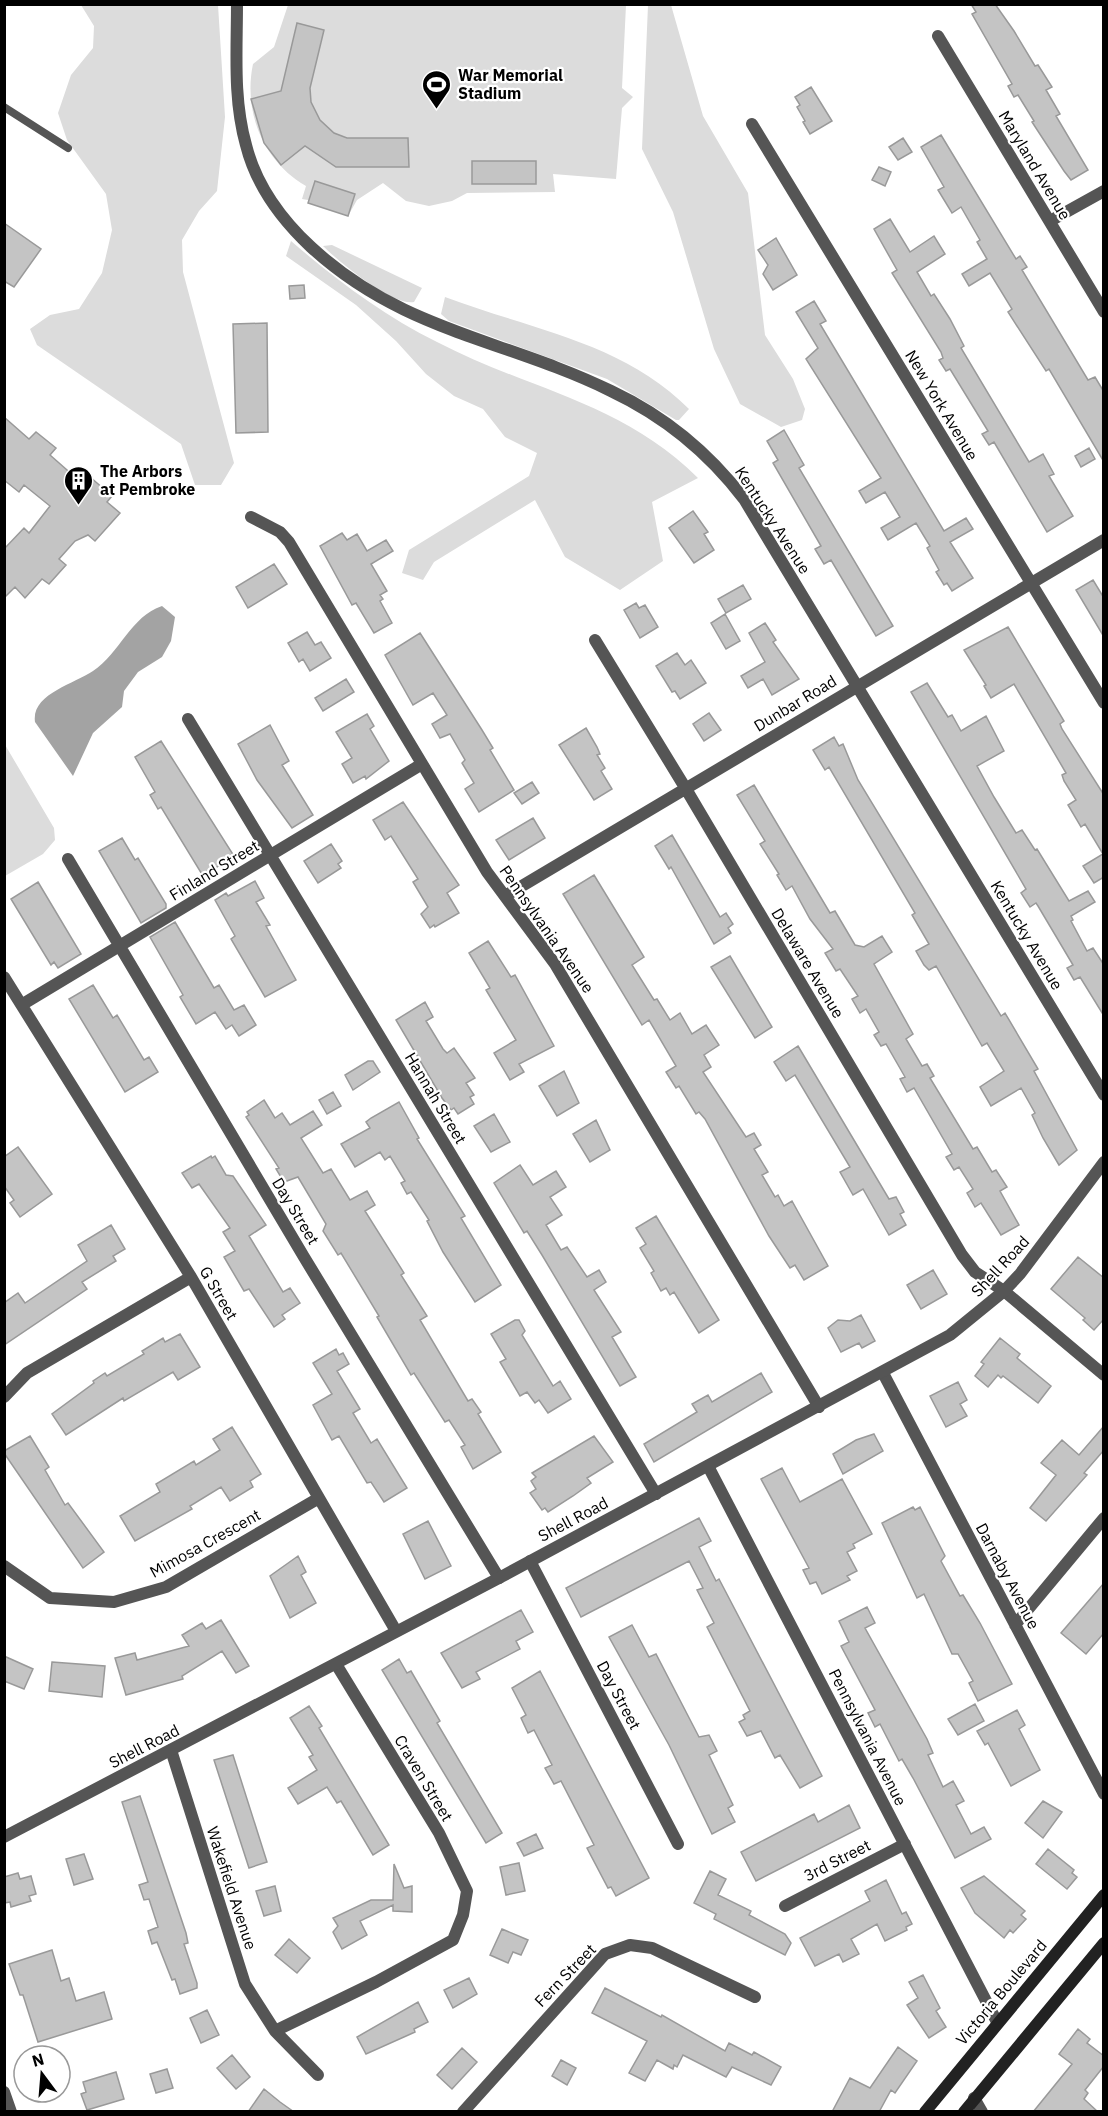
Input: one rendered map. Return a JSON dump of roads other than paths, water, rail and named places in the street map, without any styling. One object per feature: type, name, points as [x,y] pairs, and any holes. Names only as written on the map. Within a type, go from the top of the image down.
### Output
[{"type":"main road","name":"Victoria Boulevard","points":[[926,2112],[997,2022],[1104,1895]]},
{"type":"main road","points":[[963,2112],[1104,1943]]},
{"type":"street","name":"Kentucky Avenue","points":[[237,4],[236,76],[244,138],[260,182],[289,225],[335,268],[392,306],[449,330],[612,391],[659,418],[713,463],[744,499],[1104,1095]]},
{"type":"street","name":"Maryland Avenue","points":[[938,36],[1104,312]]},
{"type":"street","name":"New York Avenue","points":[[752,124],[1104,703]]},
{"type":"street","points":[[1050,221],[1104,191]]},
{"type":"street","name":"Pennsylvania Avenue","points":[[250,517],[280,532],[289,542],[487,872],[555,964],[819,1407]]},
{"type":"street","name":"Dunbar Road","points":[[505,896],[1104,540]]},
{"type":"street","name":"Delaware Avenue","points":[[594,640],[686,789],[962,1254],[975,1272],[1004,1292],[1104,1375]]},
{"type":"street","name":"Hannah Street","points":[[188,719],[656,1494]]},
{"type":"street","name":"Finland Street","points":[[23,1004],[422,764]]},
{"type":"street","name":"Day Street","points":[[68,858],[119,947],[499,1578]]},
{"type":"street","name":"G Street","points":[[4,977],[23,1004],[191,1277],[396,1631]]},
{"type":"street","name":"Shell Road","points":[[4,1837],[499,1578],[884,1373],[950,1335],[1004,1292],[1056,1228],[1104,1162]]},
{"type":"street","points":[[4,1397],[27,1373],[191,1277]]},
{"type":"street","name":"Darnaby Avenue","points":[[884,1373],[1104,1794]]},
{"type":"street","name":"Pennsylvania Avenue","points":[[708,1466],[997,2022]]},
{"type":"street","name":"Mimosa Crescent","points":[[4,1566],[50,1598],[114,1602],[166,1587],[319,1498]]},
{"type":"street","points":[[1015,1625],[1104,1518]]},
{"type":"street","name":"Day Street","points":[[530,1561],[678,1844]]},
{"type":"street","name":"Craven Street","points":[[275,2031],[376,1982],[453,1940],[463,1915],[467,1891],[439,1833],[336,1664]]},
{"type":"street","name":"Wakefield Avenue","points":[[171,1750],[245,1984],[275,2031],[318,2075]]},
{"type":"street","name":"3rd Street","points":[[785,1906],[905,1844]]},
{"type":"street","name":"Fern Street","points":[[463,2112],[605,1954],[630,1945],[652,1948],[755,1997]]},
{"type":"street","points":[[4,2092],[10,2112]]},
{"type":"street","points":[[974,2098],[982,2112]]},
{"type":"lane","points":[[4,107],[68,148]]},
{"type":"place","name":"War Memorial Stadium","points":[[437,110]]},
{"type":"place","name":"The Arbors at Pembroke","points":[[79,506]]}]
